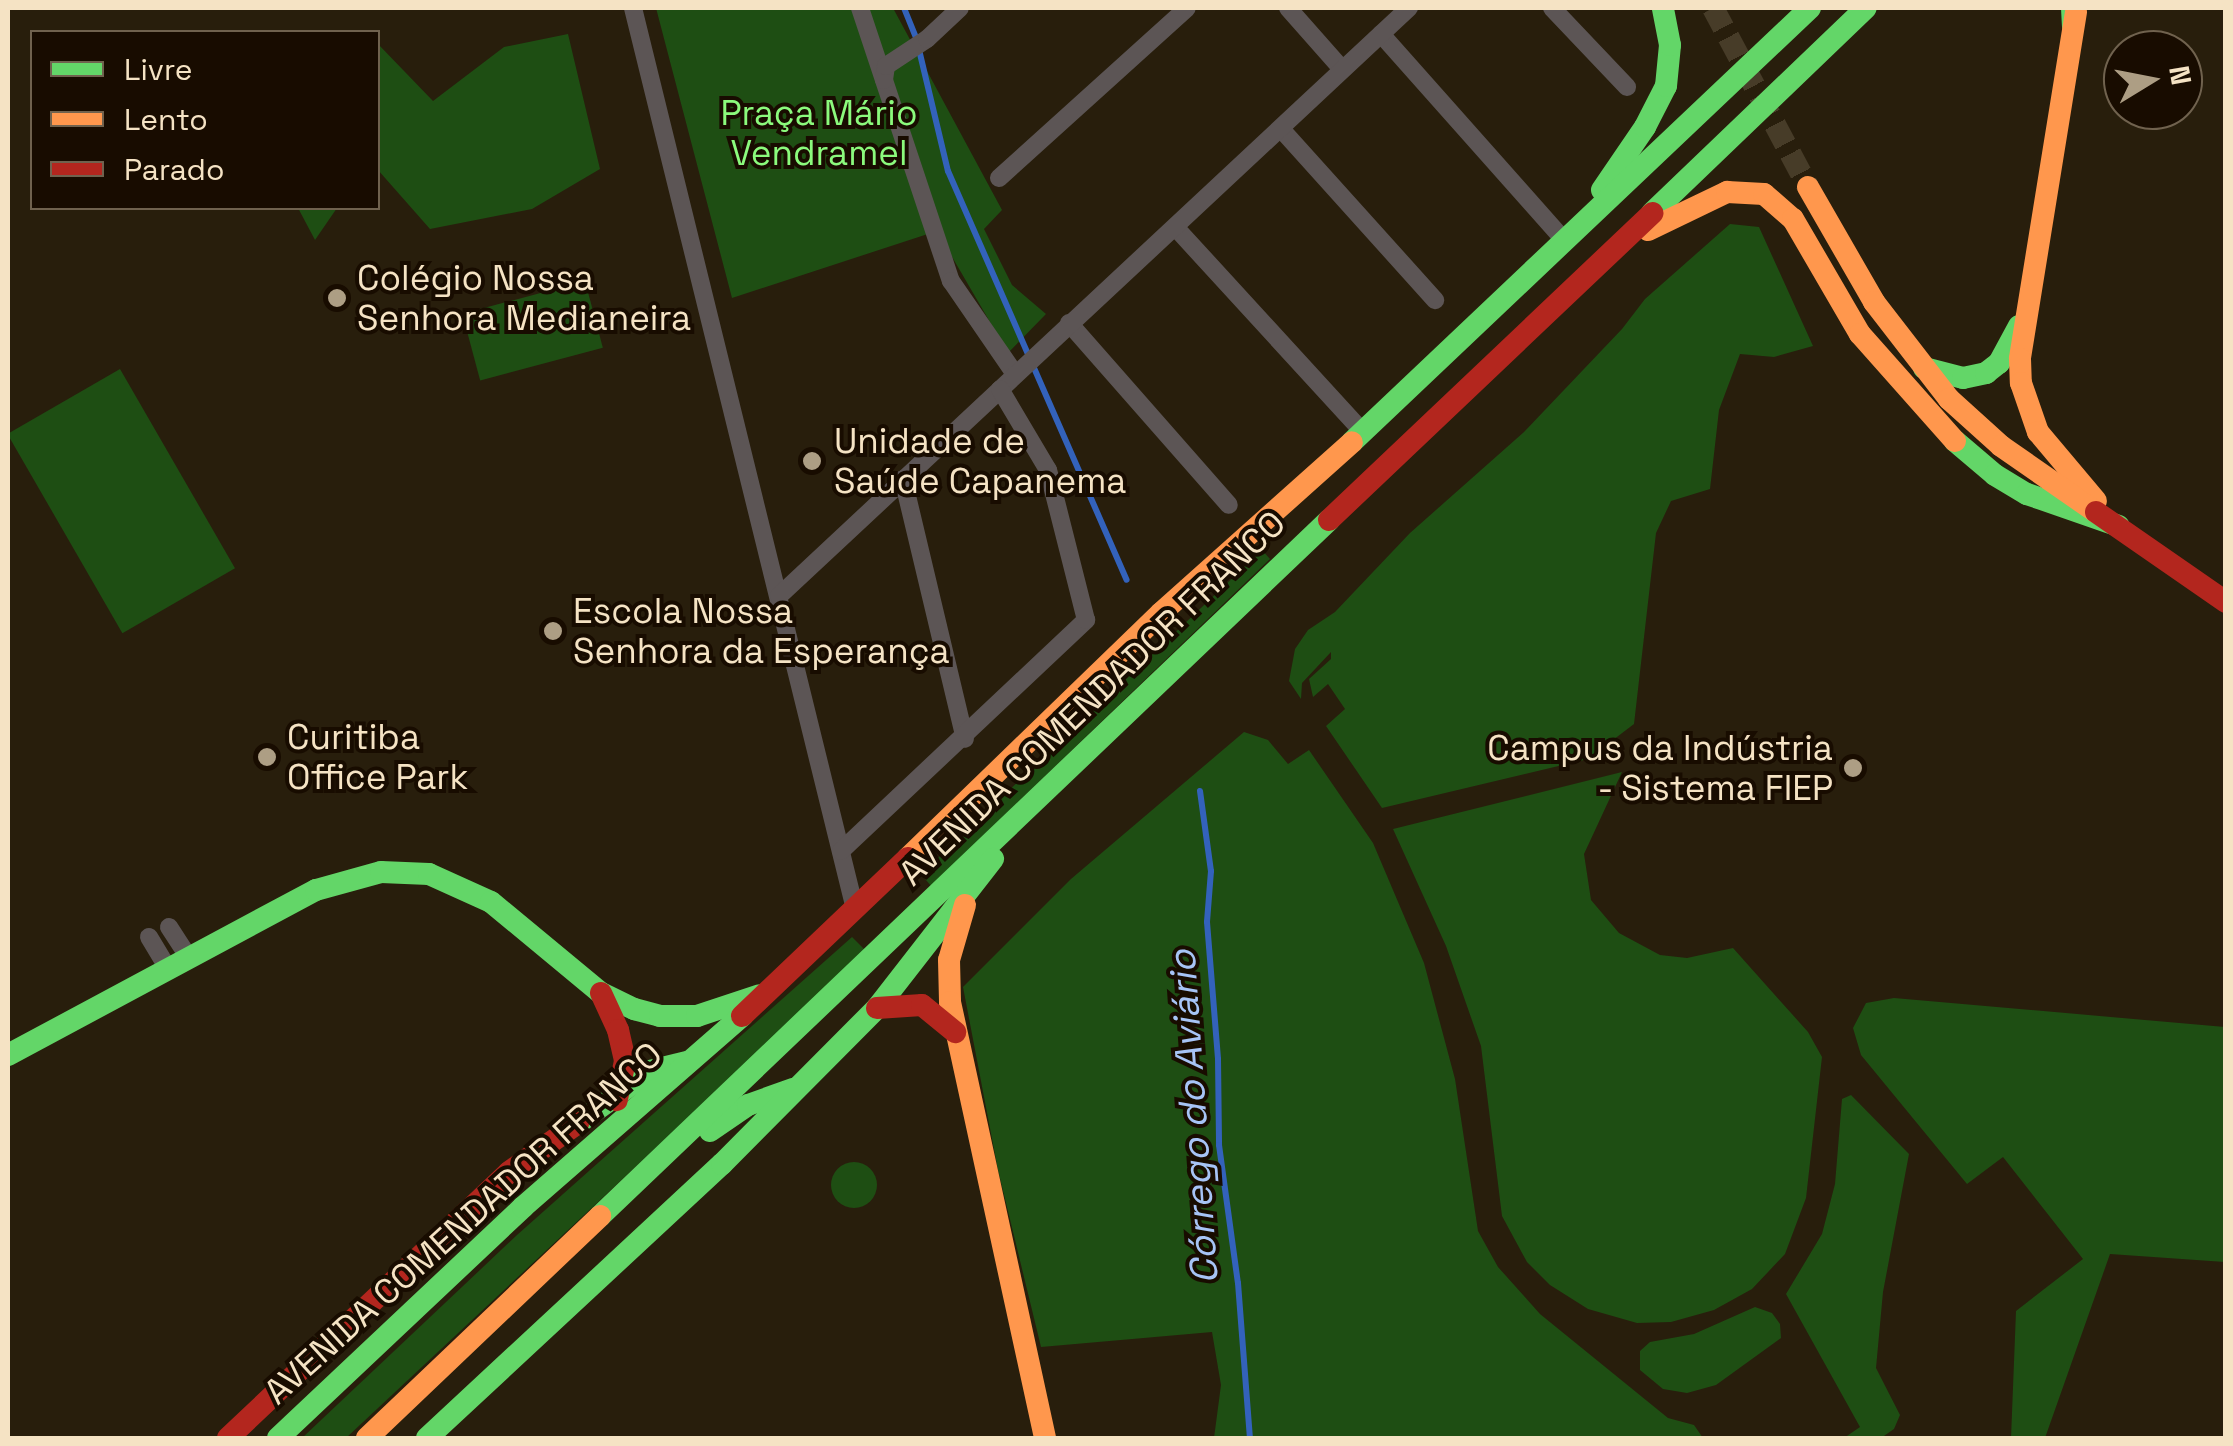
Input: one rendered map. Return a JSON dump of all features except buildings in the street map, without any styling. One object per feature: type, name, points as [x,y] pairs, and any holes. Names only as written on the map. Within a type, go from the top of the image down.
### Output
[{"type":"main road","points":[[1585,222],[1666,86],[1670,45],[1663,8]]},
{"type":"main road","name":"AVENIDA COMENDADOR FRANCO","points":[[278,1438],[523,1207],[696,1060],[1171,603],[1363,432],[1810,8]]},
{"type":"main road","name":"AVENIDA COMENDADOR FRANCO","points":[[367,1438],[1866,8]]},
{"type":"main road","points":[[2074,14],[2023,318],[2021,384],[2038,432],[2119,526]]},
{"type":"main road","points":[[1808,187],[1874,302],[1920,367],[2002,446],[2226,602]]},
{"type":"main road","points":[[1614,248],[1727,192],[1764,194],[1800,228],[1860,334],[1936,424],[1996,475],[2027,494],[2119,526]]},
{"type":"main road","points":[[1920,367],[1963,378],[1986,374],[1999,363],[2023,318]]},
{"type":"main road","points":[[426,1438],[694,1190],[877,1008],[970,893],[1028,806]]},
{"type":"main road","points":[[8,1055],[316,890],[365,874],[429,874],[490,902],[601,993],[634,1009],[683,1018],[768,992]]},
{"type":"main road","points":[[970,893],[949,960],[955,1032],[1045,1438]]},
{"type":"main road","points":[[601,993],[618,1030],[625,1061],[606,1136]]},
{"type":"main road","points":[[877,1008],[922,1005],[955,1032]]},
{"type":"main road","name":"AVENIDA COMENDADOR FRANCO","points":[[228,1438],[509,1172],[650,1072],[696,1060]]},
{"type":"main road","points":[[641,1177],[748,1105],[796,1088]]},
{"type":"street","points":[[632,8],[856,910]]},
{"type":"street","points":[[860,8],[951,281],[1019,371]]},
{"type":"street","points":[[884,80],[886,66],[927,39],[960,8]]},
{"type":"street","points":[[998,178],[1187,8]]},
{"type":"street","points":[[1288,8],[1342,69]]},
{"type":"street","points":[[779,596],[1409,8]]},
{"type":"street","points":[[1552,8],[1627,87]]},
{"type":"street","points":[[1381,34],[1565,242]]},
{"type":"street","points":[[1282,130],[1435,300]]},
{"type":"street","points":[[1176,228],[1363,432]]},
{"type":"street","points":[[1063,329],[1230,505]]},
{"type":"street","points":[[841,851],[965,739],[1086,620],[1048,470],[1000,388]]},
{"type":"street","points":[[903,479],[965,739]]},
{"type":"street","points":[[169,927],[178,961]]},
{"type":"street","points":[[149,937],[178,961]]},
{"type":"green space","name":"Praça Mário Vendramel","points":[[656,8],[893,8],[1002,210],[984,229],[1012,285],[1046,314],[1008,353],[937,231],[732,298]]},
{"type":"green space","points":[[568,34],[600,169],[532,209],[430,229],[380,172],[380,46],[433,101],[504,47]]},
{"type":"green space","points":[[299,210],[336,210],[315,240]]},
{"type":"green space","points":[[1730,224],[1759,227],[1813,346],[1774,357],[1740,354],[1719,410],[1710,489],[1671,501],[1656,533],[1634,724],[1588,759],[1382,808],[1326,726],[1345,709],[1328,684],[1313,697],[1309,679],[1331,659],[1331,652],[1302,683],[1301,699],[1289,681],[1295,649],[1308,630],[1335,612],[1410,533],[1524,432],[1622,329],[1645,299]]},
{"type":"green space","points":[[585,281],[603,348],[480,381],[462,314]]},
{"type":"green space","points":[[120,369],[235,568],[122,633],[8,435]]},
{"type":"green space","points":[[1262,550],[1270,559],[931,886],[921,874]]},
{"type":"green space","points":[[1244,732],[1268,740],[1288,764],[1309,750],[1373,843],[1424,963],[1455,1079],[1478,1231],[1498,1267],[1540,1314],[1668,1418],[1694,1425],[1703,1438],[1214,1438],[1221,1385],[1212,1332],[1041,1347],[998,1170],[963,987],[1071,879]]},
{"type":"green space","points":[[1622,772],[1584,854],[1591,900],[1619,933],[1660,955],[1687,958],[1733,948],[1808,1032],[1822,1057],[1806,1198],[1785,1254],[1752,1289],[1714,1310],[1671,1322],[1637,1323],[1588,1309],[1550,1285],[1527,1262],[1502,1216],[1481,1046],[1446,946],[1393,829]]},
{"type":"green space","points":[[852,937],[866,951],[346,1438],[302,1438],[517,1235]]},
{"type":"green space","points":[[1894,998],[2225,1027],[2225,1262],[2110,1254],[2045,1438],[2011,1438],[2016,1311],[2083,1259],[2003,1157],[1967,1184],[1861,1055],[1853,1028],[1866,1003]]},
{"type":"green space","points":[[1851,1095],[1909,1154],[1883,1292],[1876,1368],[1900,1415],[1894,1429],[1881,1438],[1844,1438],[1860,1427],[1786,1294],[1822,1234],[1835,1184],[1842,1099]]},
{"type":"green space","points":[[854,1162],[870,1169],[877,1185],[870,1201],[854,1208],[838,1201],[831,1185],[838,1169]]},
{"type":"green space","points":[[1755,1307],[1772,1313],[1780,1324],[1781,1338],[1716,1385],[1687,1393],[1663,1389],[1640,1370],[1640,1351],[1650,1342],[1694,1334]]},
{"type":"waterway","name":"Córrego do Aviário","points":[[904,8],[916,37],[948,171],[1127,580]]},
{"type":"waterway","name":"Córrego do Aviário","points":[[1200,791],[1211,871],[1207,922],[1218,1059],[1219,1145],[1238,1283],[1250,1438]]},
{"type":"tunnel","points":[[1713,8],[1808,187]]},
{"type":"traffic: fast","points":[[1602,190],[1645,127],[1666,86],[1670,45],[1663,8]]},
{"type":"traffic: fast","points":[[1352,442],[1810,8]]},
{"type":"traffic: fast","points":[[1652,213],[1866,8]]},
{"type":"traffic: fast","points":[[2072,8],[2073,26]]},
{"type":"traffic: fast","points":[[1924,368],[1963,378],[1986,373],[1999,363],[2019,326]]},
{"type":"traffic: fast","points":[[1955,441],[1995,475],[2027,494],[2119,526]]},
{"type":"traffic: fast","points":[[600,1216],[1329,520]]},
{"type":"traffic: fast","points":[[427,1438],[722,1164],[877,1008],[993,859]]},
{"type":"traffic: fast","points":[[8,1055],[316,890],[381,872],[429,874],[491,902],[601,993],[634,1009],[660,1016],[697,1016],[760,995]]},
{"type":"traffic: fast","points":[[278,1438],[523,1207],[742,1016]]},
{"type":"traffic: fast","points":[[578,1123],[650,1071],[687,1062]]},
{"type":"traffic: fast","points":[[710,1131],[748,1105],[793,1089]]},
{"type":"traffic: slow","points":[[2076,12],[2020,359],[2021,383],[2038,432],[2096,501]]},
{"type":"traffic: slow","points":[[1808,187],[1874,302],[1949,399],[2001,446],[2096,512]]},
{"type":"traffic: slow","points":[[1648,230],[1727,192],[1764,194],[1793,219],[1860,334],[1955,441]]},
{"type":"traffic: slow","points":[[908,858],[1161,613],[1352,442]]},
{"type":"traffic: slow","points":[[965,905],[949,960],[950,1002],[1045,1438]]},
{"type":"traffic: slow","points":[[367,1438],[600,1216]]},
{"type":"traffic: jam","points":[[1329,520],[1652,213]]},
{"type":"traffic: jam","points":[[2096,512],[2226,602]]},
{"type":"traffic: jam","points":[[742,1016],[908,858]]},
{"type":"traffic: jam","points":[[601,993],[618,1030],[625,1061],[617,1100]]},
{"type":"traffic: jam","points":[[877,1008],[922,1005],[955,1032]]},
{"type":"traffic: jam","points":[[228,1438],[509,1172],[578,1123]]},
{"type":"place","name":"Colégio Nossa Senhora Medianeira","points":[[337,298]]},
{"type":"place","name":"Unidade de Saúde Capanema","points":[[812,461]]},
{"type":"place","name":"Escola Nossa Senhora da Esperança","points":[[553,631]]},
{"type":"place","name":"Curitiba Office Park","points":[[267,757]]},
{"type":"place","name":"Campus da Indústria - Sistema FIEP","points":[[1853,768]]}]
